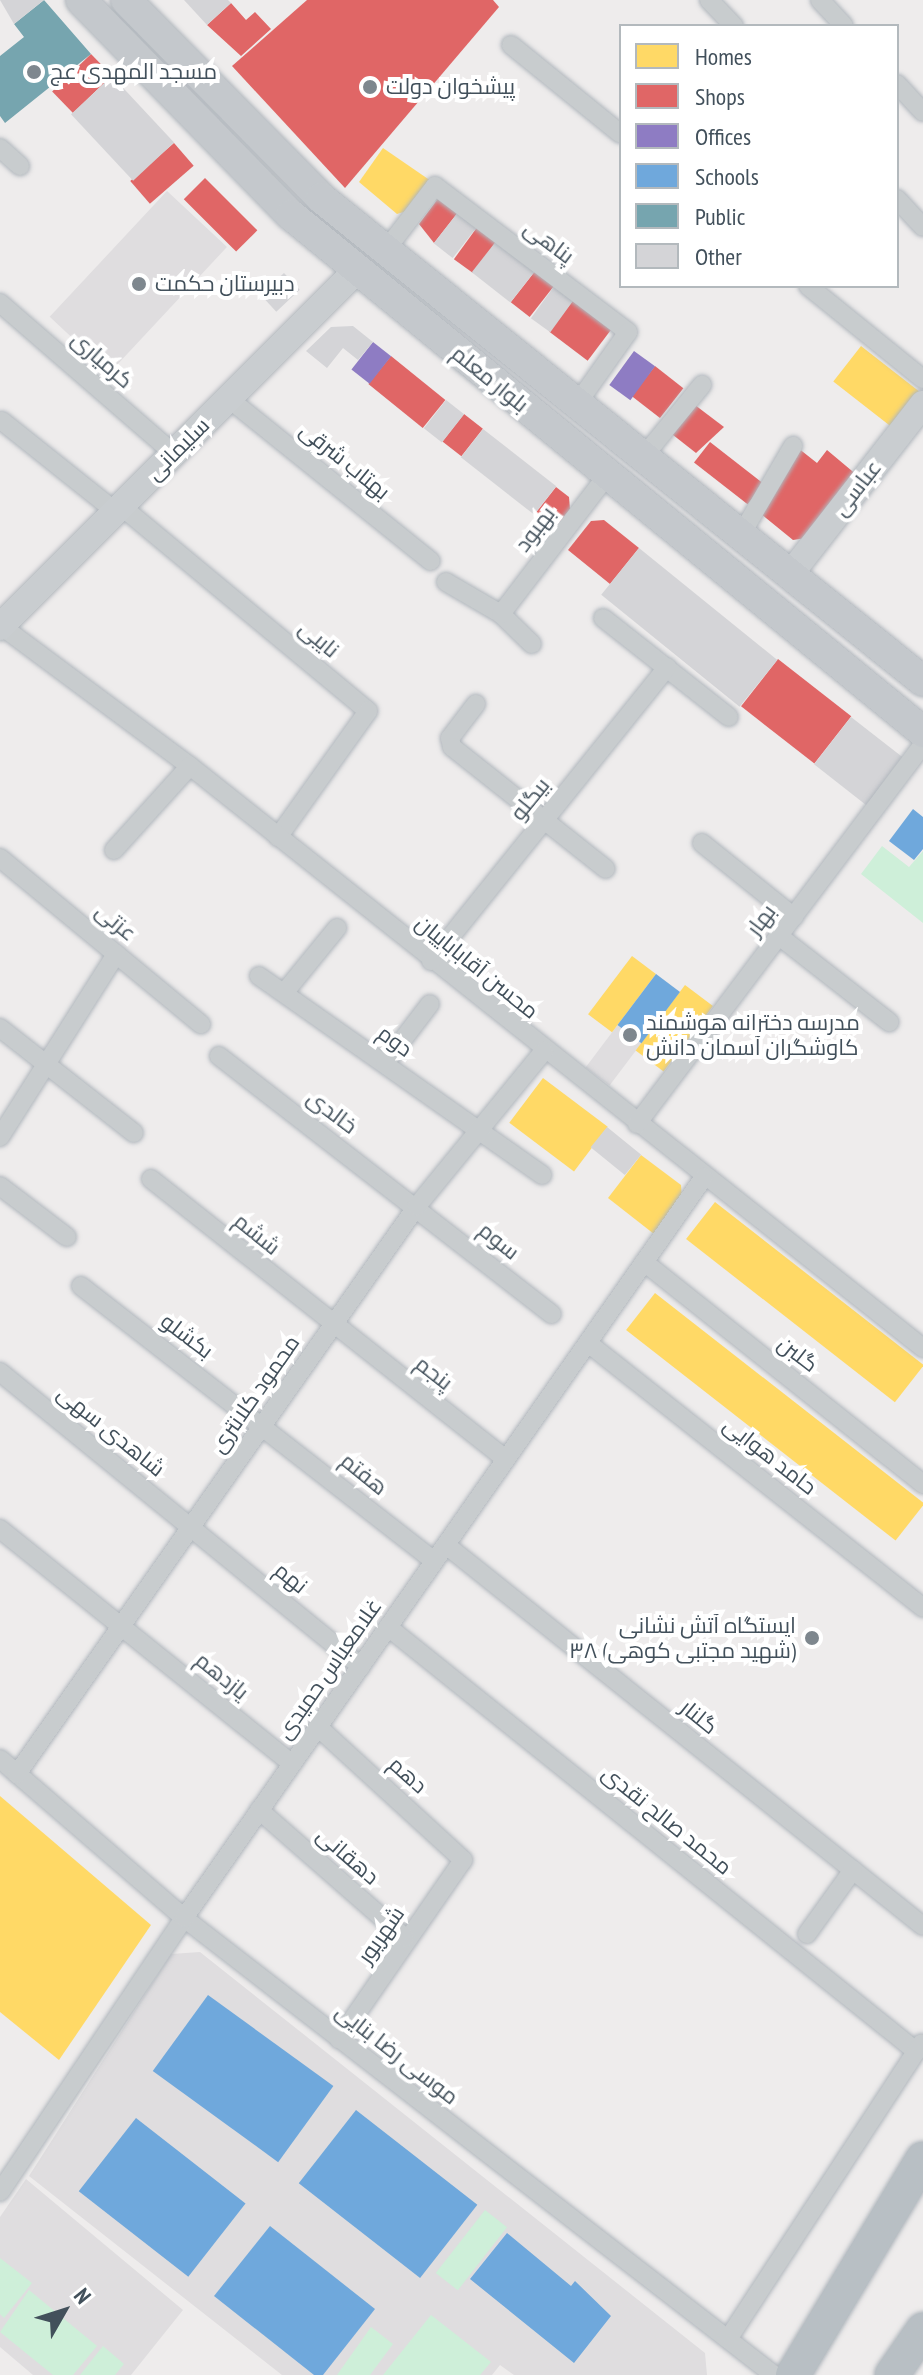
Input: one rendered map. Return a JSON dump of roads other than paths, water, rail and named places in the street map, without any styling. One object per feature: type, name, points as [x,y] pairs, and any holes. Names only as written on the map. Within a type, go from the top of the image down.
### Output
[{"type":"highway","points":[[793,2375],[923,2160]]},
{"type":"highway","points":[[892,2375],[923,2330]]},
{"type":"main road","name":"بلوار معلم","points":[[81,0],[212,139],[356,271],[923,732]]},
{"type":"main road","name":"بلوار معلم","points":[[126,0],[235,116],[385,251],[792,572],[923,681]]},
{"type":"main road","name":"سلیمانی","points":[[0,626],[356,271]]},
{"type":"main road","name":"عباسی","points":[[792,572],[923,404]]},
{"type":"street","points":[[709,0],[732,24]]},
{"type":"street","points":[[820,0],[842,24]]},
{"type":"street","points":[[511,45],[619,132]]},
{"type":"street","points":[[899,86],[923,112]]},
{"type":"street","points":[[0,148],[20,166]]},
{"type":"street","name":"پناهی","points":[[385,251],[435,186],[628,332],[577,404]]},
{"type":"street","points":[[899,201],[923,227]]},
{"type":"street","points":[[810,288],[923,379]]},
{"type":"street","name":"کرمیاری","points":[[0,303],[173,453]]},
{"type":"street","points":[[644,456],[702,385]]},
{"type":"street","name":"بهتاب شرقی","points":[[228,398],[431,561]]},
{"type":"street","points":[[2,421],[118,509]]},
{"type":"street","points":[[742,533],[793,446]]},
{"type":"street","name":"بهبود","points":[[501,614],[608,474]]},
{"type":"street","name":"نایبی","points":[[118,509],[368,711],[278,837]]},
{"type":"street","points":[[446,582],[501,614],[532,644]]},
{"type":"street","points":[[603,618],[729,717]]},
{"type":"street","name":"محسن آقاباباییان","points":[[0,626],[190,766],[544,1051],[923,1348]]},
{"type":"street","name":"بیگلو","points":[[431,961],[667,667]]},
{"type":"street","points":[[476,704],[449,742],[606,869]]},
{"type":"street","name":"بهار","points":[[637,1124],[923,745]]},
{"type":"street","points":[[114,850],[190,766]]},
{"type":"street","points":[[702,843],[794,917]]},
{"type":"street","name":"عزتی","points":[[0,858],[201,1024]]},
{"type":"street","points":[[284,993],[337,928]]},
{"type":"street","points":[[779,936],[889,1022]]},
{"type":"street","points":[[0,1137],[116,954]]},
{"type":"street","name":"دوم","points":[[259,976],[542,1175]]},
{"type":"street","points":[[385,1063],[430,1004]]},
{"type":"street","points":[[0,1028],[134,1133]]},
{"type":"street","name":"محمود کلانتری","points":[[17,1774],[417,1206],[544,1051]]},
{"type":"street","name":"خالدی","points":[[219,1056],[417,1206]]},
{"type":"street","name":"غلامعباس حمیدی","points":[[0,2192],[184,1918],[704,1177]]},
{"type":"street","name":"ششم","points":[[151,1179],[333,1325]]},
{"type":"street","points":[[0,1186],[67,1237]]},
{"type":"street","name":"سوم","points":[[417,1206],[552,1314]]},
{"type":"street","name":"گلبن","points":[[644,1262],[923,1484]]},
{"type":"street","name":"بکشلو","points":[[81,1286],[263,1424]]},
{"type":"street","name":"پنجم","points":[[333,1325],[506,1459]]},
{"type":"street","name":"حامد هوایی","points":[[588,1343],[923,1608]]},
{"type":"street","name":"شاهدی سهی","points":[[0,1372],[191,1527]]},
{"type":"street","name":"هفتم","points":[[263,1424],[434,1561]]},
{"type":"street","name":"نهم","points":[[191,1527],[361,1666]]},
{"type":"street","name":"یازدهم","points":[[0,1529],[292,1764]]},
{"type":"street","name":"گلنار","points":[[446,1545],[923,1926]]},
{"type":"street","name":"محمد صالح نقدی","points":[[388,1627],[920,2046]]},
{"type":"street","name":"دهم","points":[[318,1727],[463,1860]]},
{"type":"street","name":"موسی رضا بنایی","points":[[0,1759],[184,1918],[774,2375]]},
{"type":"street","name":"دهقانی","points":[[259,1810],[405,1938]]},
{"type":"street","name":"شهریور","points":[[339,2039],[405,1938],[463,1860]]},
{"type":"street","points":[[807,1934],[853,1870]]},
{"type":"street","points":[[728,2339],[920,2046]]},
{"type":"place","name":"مسجد المهدی عج","points":[[34,72]]},
{"type":"place","name":"پیشخوان دولت","points":[[370,87]]},
{"type":"place","name":"دبیرستان حکمت","points":[[139,284]]},
{"type":"place","name":"مدرسه دخترانه هوشمند کاوشگران آسمان دانش","points":[[630,1035]]},
{"type":"place","name":"ایستگاه آتش نشانی ۳۸ (شهید مجتبی کوهی)","points":[[812,1638]]}]
